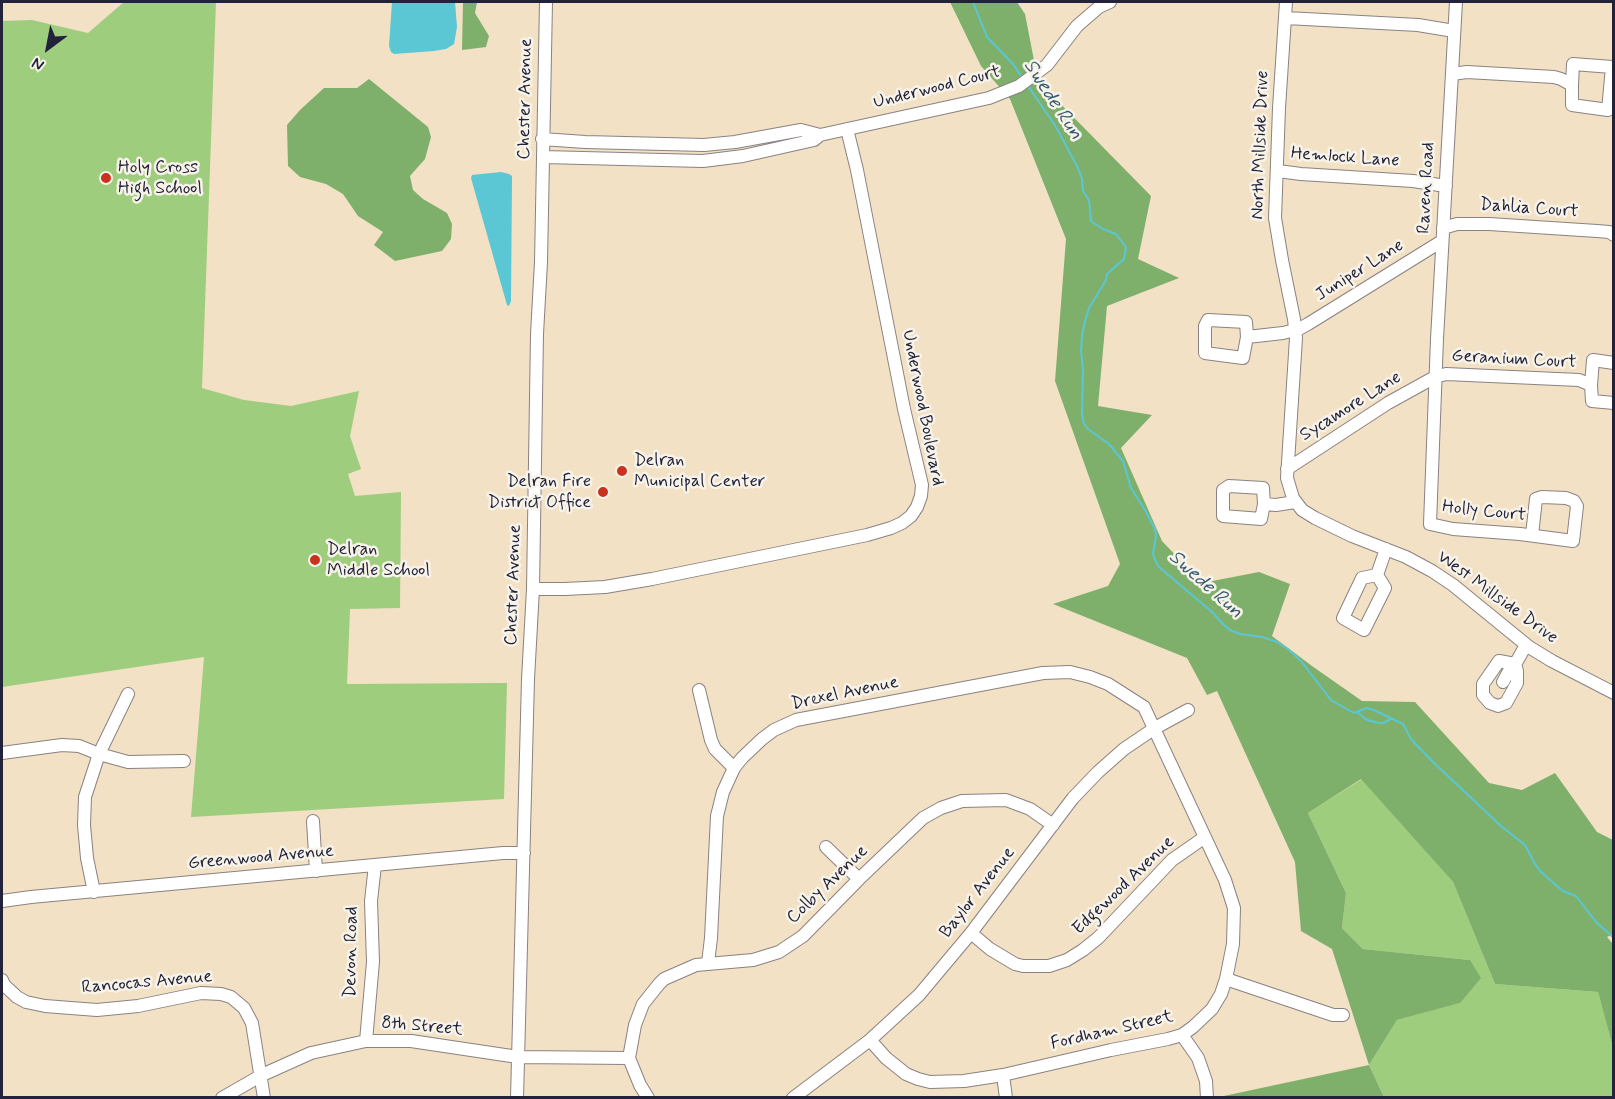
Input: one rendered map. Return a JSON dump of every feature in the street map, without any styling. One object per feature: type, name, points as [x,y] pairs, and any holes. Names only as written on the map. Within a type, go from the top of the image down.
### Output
[{"type":"street","name":"Chester Avenue","points":[[517,1098],[528,679],[533,589],[536,362],[541,262],[546,2]]},
{"type":"street","name":"Underwood Court","points":[[847,129],[988,98],[1019,86],[1047,65],[1077,26],[1099,7],[1110,2]]},
{"type":"street","name":"North Millside Drive","points":[[1286,2],[1279,108],[1276,226],[1295,330],[1287,469],[1288,484],[1295,502]]},
{"type":"street","name":"Raven Road","points":[[1436,377],[1456,2]]},
{"type":"street","points":[[1286,18],[1418,25],[1454,31]]},
{"type":"street","points":[[1573,64],[1612,67],[1608,110],[1572,105],[1572,85],[1573,64]]},
{"type":"street","points":[[1452,74],[1467,72],[1554,77],[1572,85]]},
{"type":"street","points":[[542,139],[704,145],[801,130],[820,135],[847,129]]},
{"type":"street","name":"Underwood Boulevard","points":[[533,589],[614,585],[652,579],[867,535],[891,528],[911,516],[921,496],[922,485],[904,408],[858,170],[847,129]]},
{"type":"street","points":[[543,157],[703,161],[743,156],[814,140],[820,135]]},
{"type":"street","name":"Hemlock Lane","points":[[1278,171],[1413,181],[1446,186]]},
{"type":"street","name":"Dahlia Court","points":[[1443,228],[1457,224],[1490,224],[1597,231],[1614,235]]},
{"type":"street","name":"Juniper Lane","points":[[1246,337],[1295,330],[1320,317],[1442,241]]},
{"type":"street","name":"Geranium Court","points":[[1614,363],[1593,360],[1591,385],[1592,401],[1614,403]]},
{"type":"street","name":"Geranium Court","points":[[1436,377],[1452,373],[1573,379],[1591,385]]},
{"type":"street","name":"Sycamore Lane","points":[[1287,469],[1388,403],[1436,377]]},
{"type":"street","name":"Holly Court","points":[[1436,377],[1430,524],[1453,530],[1573,541],[1577,506],[1574,501],[1566,498],[1536,499],[1532,536]]},
{"type":"street","points":[[1264,504],[1295,502]]},
{"type":"street","name":"West Millside Drive","points":[[1295,502],[1302,510],[1315,518],[1352,536],[1406,557],[1439,575],[1526,645],[1614,693]]},
{"type":"street","points":[[1377,574],[1386,549]]},
{"type":"street","points":[[1503,682],[1526,645]]},
{"type":"street","name":"Drexel Avenue","points":[[708,963],[717,816],[723,792],[734,768],[742,758],[774,730],[796,720],[1043,673],[1070,672],[1090,676],[1108,684],[1144,707],[1155,728]]},
{"type":"street","points":[[699,690],[711,740],[716,749],[734,768]]},
{"type":"street","points":[[94,892],[87,858],[84,825],[85,797],[99,754],[128,694]]},
{"type":"street","name":"Baylor Avenue","points":[[793,1098],[870,1040],[919,995],[970,933],[1073,798],[1098,772],[1124,749],[1155,728],[1188,710]]},
{"type":"street","name":"Fordham Street","points":[[870,1040],[886,1059],[906,1074],[930,1082],[964,1081],[1003,1075],[1182,1035],[1212,1009],[1221,994],[1226,979],[1233,944],[1233,908],[1225,880],[1155,728]]},
{"type":"street","points":[[2,753],[79,746],[128,762],[184,761]]},
{"type":"street","name":"Colby Avenue","points":[[629,1058],[634,1025],[643,1004],[664,979],[696,965],[753,960],[779,952],[803,936],[922,818],[941,808],[963,801],[1006,800],[1030,809],[1053,825]]},
{"type":"street","points":[[313,820],[316,871]]},
{"type":"street","name":"Edgewood Avenue","points":[[970,933],[990,949],[1015,964],[1049,966],[1066,960],[1098,938],[1172,860],[1205,837]]},
{"type":"street","points":[[826,847],[860,879]]},
{"type":"street","name":"Greenwood Avenue","points":[[2,902],[375,865],[524,853]]},
{"type":"street","name":"Devon Road","points":[[366,1041],[373,962],[371,901],[375,865]]},
{"type":"street","points":[[1226,979],[1333,1015],[1343,1015]]},
{"type":"street","name":"Rancocas Avenue","points":[[2,980],[4,985],[17,997],[26,1002],[55,1007],[97,1010],[138,1006],[201,993],[231,997],[244,1008],[252,1023],[264,1098]]},
{"type":"street","points":[[1182,1035],[1198,1058],[1206,1081],[1207,1098]]},
{"type":"street","name":"8th Street","points":[[222,1098],[310,1053],[366,1041],[411,1041],[518,1057],[629,1058]]},
{"type":"street","points":[[629,1058],[648,1098]]},
{"type":"street","points":[[1003,1075],[1006,1098]]},
{"type":"green space","points":[[124,2],[216,2],[202,388],[244,400],[291,406],[359,391],[350,436],[361,469],[348,474],[355,496],[401,492],[400,608],[350,609],[347,684],[507,683],[504,799],[191,817],[204,657],[2,687],[2,21],[32,20],[88,33]]},
{"type":"green space","points":[[463,2],[477,2],[475,13],[489,36],[486,47],[462,50]]},
{"type":"green space","points":[[950,2],[1017,2],[1025,14],[1038,81],[1151,196],[1138,259],[1179,278],[1107,306],[1098,406],[1152,415],[1121,448],[1162,541],[1202,583],[1259,572],[1290,584],[1272,636],[1362,701],[1415,702],[1489,783],[1522,790],[1555,773],[1597,832],[1613,840],[1613,934],[1607,937],[1613,944],[1613,1048],[1598,992],[1495,984],[1453,882],[1361,779],[1308,813],[1346,893],[1342,928],[1363,949],[1470,960],[1481,978],[1460,1003],[1397,1020],[1369,1065],[1332,949],[1301,931],[1295,862],[1217,691],[1207,695],[1187,658],[1053,604],[1108,586],[1120,564],[1055,381],[1066,239],[1010,99],[981,66]]},
{"type":"green space","points":[[369,79],[428,127],[431,137],[425,159],[410,176],[413,190],[423,199],[447,213],[452,224],[451,239],[442,251],[395,261],[374,245],[383,232],[358,216],[343,194],[326,184],[300,177],[288,166],[287,125],[300,110],[324,88],[357,88]]},
{"type":"green space","points":[[1362,779],[1453,882],[1495,984],[1598,992],[1613,1048],[1613,1097],[1384,1097],[1369,1065],[1397,1020],[1459,1003],[1470,960],[1363,949],[1342,928],[1346,893],[1308,813]]},
{"type":"green space","points":[[1369,1065],[1384,1097],[1219,1097]]},
{"type":"water","points":[[392,2],[455,2],[457,27],[454,44],[446,49],[434,51],[394,54],[391,52],[389,46]]},
{"type":"water","points":[[501,172],[512,176],[511,301],[509,306],[471,178],[472,175]]},
{"type":"waterway","name":"Swede Run","points":[[973,2],[987,37],[1013,64],[1023,79]]},
{"type":"waterway","name":"Swede Run","points":[[1028,86],[1056,127],[1078,168],[1083,191],[1089,200],[1091,221],[1116,234],[1126,247],[1124,259],[1107,274],[1106,280],[1089,308],[1085,321],[1081,351],[1082,415],[1088,429],[1109,444],[1123,461],[1131,488],[1155,529],[1153,554],[1159,567],[1230,630],[1262,637],[1288,649],[1301,661],[1331,700],[1354,713],[1366,708],[1403,724],[1411,739],[1432,761],[1501,826],[1525,845],[1541,872],[1563,891],[1576,896],[1596,922],[1614,938]]},
{"type":"waterway","points":[[1357,712],[1367,720],[1379,723],[1391,719]]},
{"type":"place","name":"Holy Cross High School","points":[[106,178]]},
{"type":"place","name":"Delran Municipal Center","points":[[622,471]]},
{"type":"place","name":"Delran Fire District Office","points":[[603,492]]},
{"type":"place","name":"Delran Middle School","points":[[315,560]]}]
